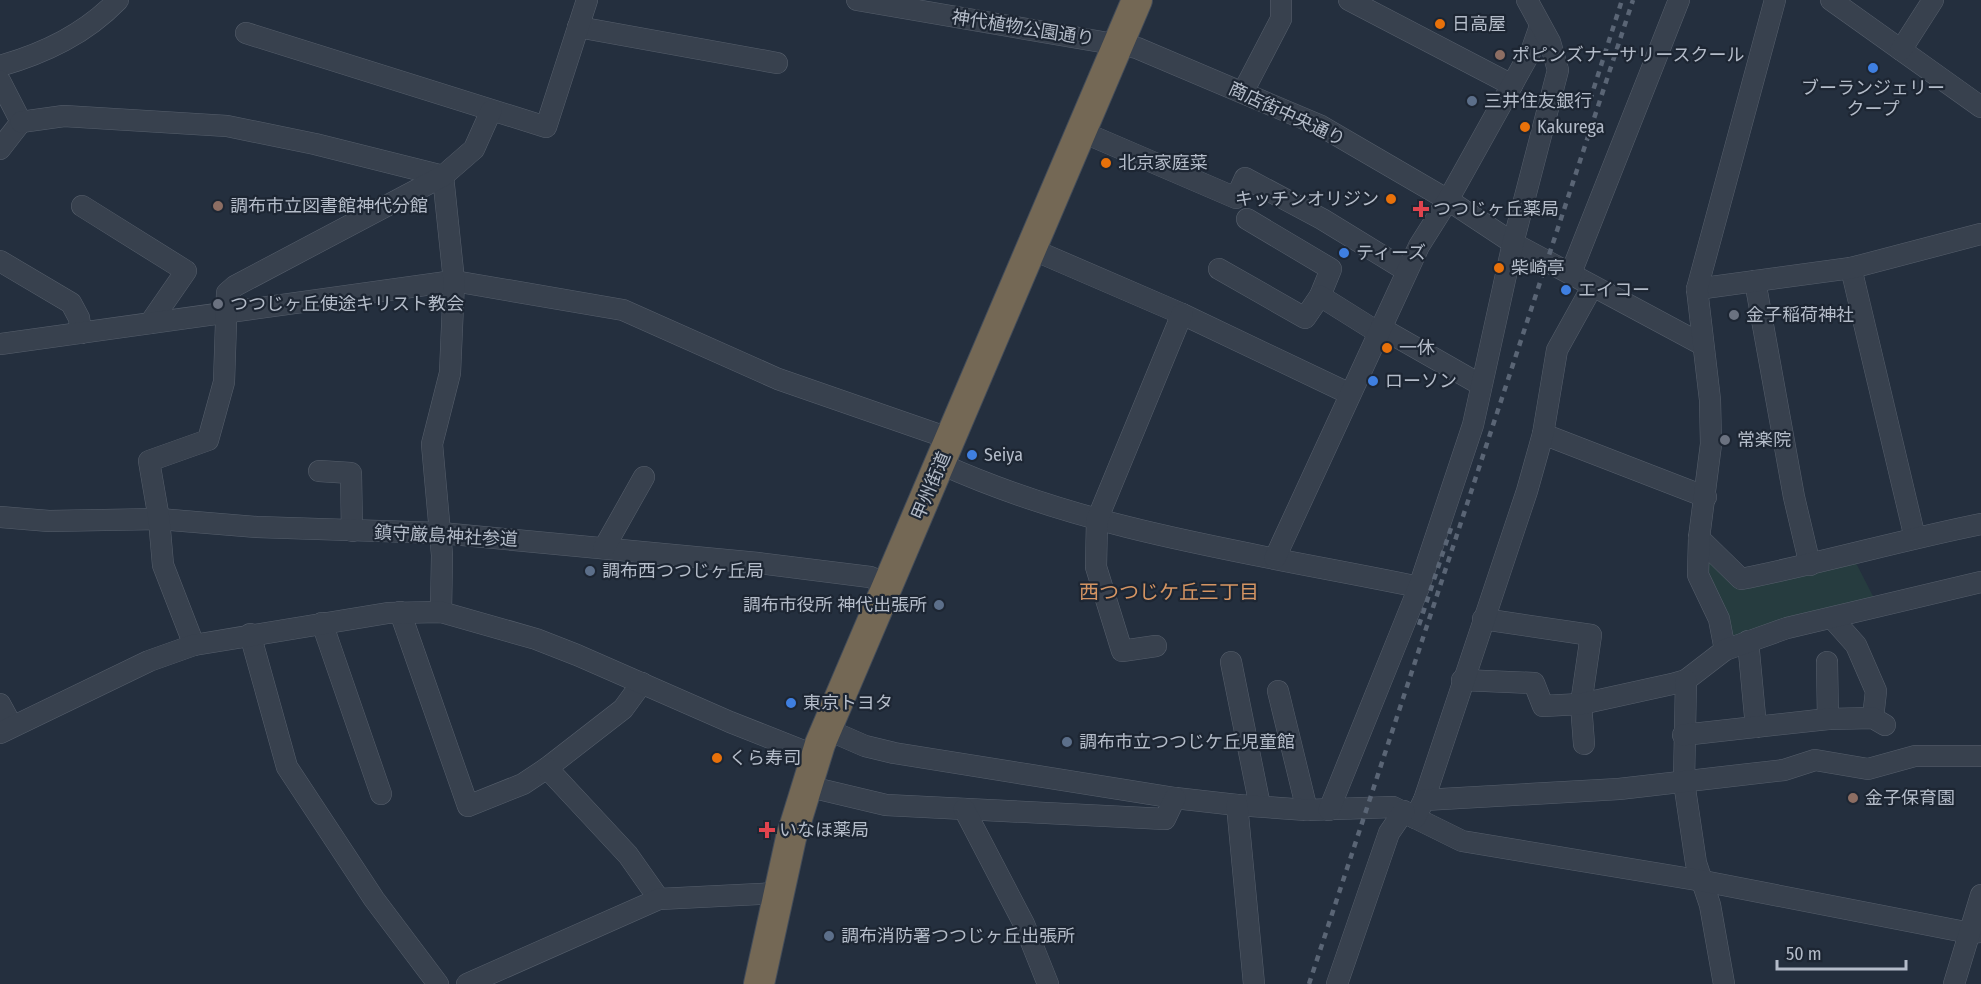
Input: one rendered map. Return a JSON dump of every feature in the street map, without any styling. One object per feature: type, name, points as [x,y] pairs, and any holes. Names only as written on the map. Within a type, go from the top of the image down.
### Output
[{"type":"highway","name":"甲州街道","points":[[759,984],[778,893],[806,786],[826,729],[946,451],[1029,248],[1137,0]]},
{"type":"street","points":[[0,66],[36,56],[62,44],[118,0]]},
{"type":"street","points":[[246,33],[546,127],[587,0]]},
{"type":"street","name":"神代植物公園通り","points":[[857,0],[1005,27],[1118,44]]},
{"type":"street","points":[[1243,92],[1281,19],[1281,0]]},
{"type":"street","points":[[1350,0],[1512,85]]},
{"type":"street","points":[[1329,810],[1419,587],[1473,425],[1513,243],[1558,70],[1550,42],[1527,0]]},
{"type":"street","points":[[1571,273],[1679,0]]},
{"type":"street","points":[[1725,650],[1719,619],[1698,575],[1699,538],[1706,497],[1710,400],[1696,289],[1775,0]]},
{"type":"street","points":[[1831,0],[1981,108]]},
{"type":"street","points":[[1901,50],[1933,0]]},
{"type":"street","points":[[1275,558],[1407,271],[1436,215],[1448,200],[1532,49],[1540,26]]},
{"type":"street","points":[[578,27],[777,63]]},
{"type":"street","name":"商店街中央通り","points":[[1118,44],[1137,48],[1321,126],[1448,200],[1513,243],[1702,345]]},
{"type":"street","points":[[0,81],[21,122]]},
{"type":"street","points":[[194,645],[163,565],[159,519],[149,461],[208,440],[224,382],[227,293],[235,286],[442,176],[474,149],[491,111]]},
{"type":"street","points":[[0,148],[21,122],[64,116],[227,126],[315,144],[442,176]]},
{"type":"street","points":[[1080,131],[1236,198],[1245,178],[1322,219],[1407,271]]},
{"type":"street","points":[[441,612],[441,533],[432,444],[450,373],[454,280],[442,176]]},
{"type":"street","points":[[82,206],[186,270],[150,323]]},
{"type":"street","points":[[1219,270],[1305,318],[1320,296],[1331,269],[1247,219]]},
{"type":"street","points":[[1696,289],[1851,268],[1981,234]]},
{"type":"street","points":[[1029,248],[1182,314],[1350,394]]},
{"type":"street","points":[[0,261],[72,303],[79,318],[81,333]]},
{"type":"street","points":[[1851,268],[1915,537]]},
{"type":"street","points":[[0,344],[225,315],[454,280],[622,310],[946,451],[1035,501],[1097,520],[1419,587]]},
{"type":"street","points":[[1755,280],[1794,497],[1810,566]]},
{"type":"street","points":[[1337,984],[1389,833],[1414,810],[1462,680],[1527,491],[1543,434],[1557,350],[1592,287]]},
{"type":"street","points":[[1320,296],[1481,386]]},
{"type":"street","points":[[1156,646],[1122,651],[1096,567],[1097,520],[1182,314]]},
{"type":"street","points":[[1543,434],[1706,497]]},
{"type":"street","points":[[319,471],[351,473],[352,531]]},
{"type":"street","points":[[604,548],[644,477]]},
{"type":"street","name":"鎮守厳島神社参道","points":[[0,517],[49,521],[159,519],[257,527],[441,533],[836,573],[870,577],[889,585]]},
{"type":"street","points":[[1699,538],[1741,579],[1810,566],[1915,537],[1981,524]]},
{"type":"street","points":[[1462,680],[1534,683],[1543,706],[1581,704],[1686,680],[1725,650],[1787,628],[1981,582]]},
{"type":"street","points":[[400,612],[468,806],[523,784],[547,768],[623,710],[642,683]]},
{"type":"street","points":[[0,704],[6,730],[149,661],[194,645],[250,634],[400,612],[441,612],[536,639],[816,756]]},
{"type":"street","points":[[1683,735],[1828,719],[1879,722],[1876,691],[1856,645],[1832,618]]},
{"type":"street","points":[[1483,619],[1591,635],[1581,704],[1584,744]]},
{"type":"street","points":[[322,623],[381,794]]},
{"type":"street","points":[[250,634],[287,767],[374,899],[438,984]]},
{"type":"street","points":[[1748,642],[1756,728]]},
{"type":"street","points":[[1230,662],[1260,806]]},
{"type":"street","points":[[1827,662],[1828,719]]},
{"type":"street","points":[[1686,680],[1683,735],[1684,782],[1696,862],[1703,881],[1724,984]]},
{"type":"street","points":[[1278,691],[1307,810]]},
{"type":"street","points":[[826,729],[865,746],[894,753],[996,767],[1175,798],[1307,810],[1393,807],[1414,810],[1784,770],[1815,760],[1868,769],[1915,756],[1981,756]]},
{"type":"street","points":[[547,768],[628,855],[659,899]]},
{"type":"street","points":[[806,786],[886,805],[1165,819],[1175,798]]},
{"type":"street","points":[[1237,805],[1254,984]]},
{"type":"street","points":[[964,809],[1024,924],[1048,984]]},
{"type":"street","points":[[1414,810],[1462,841],[1703,881],[1976,933]]},
{"type":"street","points":[[468,984],[659,899],[778,893]]},
{"type":"street","points":[[1954,984],[1976,933],[1981,896]]},
{"type":"green space","points":[[1712,556],[1740,585],[1855,561],[1876,602],[1733,639],[1702,559]]},
{"type":"railway","points":[[1590,100],[1622,0]]},
{"type":"railway","points":[[1309,984],[1633,0]]},
{"type":"railway","points":[[1419,625],[1451,528]]},
{"type":"place","name":"日高屋","points":[[1440,24]]},
{"type":"place","name":"ポピンズナーサリースクール","points":[[1500,55]]},
{"type":"place","name":"ブーランジェリー クープ","points":[[1873,68]]},
{"type":"place","name":"三井住友銀行","points":[[1472,101]]},
{"type":"place","name":"Kakurega","points":[[1525,127]]},
{"type":"place","name":"北京家庭菜","points":[[1106,163]]},
{"type":"place","name":"キッチンオリジン","points":[[1391,199]]},
{"type":"place","name":"調布市立図書館神代分館","points":[[218,206]]},
{"type":"place","name":"つつじヶ丘薬局","points":[[1421,209]]},
{"type":"place","name":"ティーズ","points":[[1344,253]]},
{"type":"place","name":"柴崎亭","points":[[1499,268]]},
{"type":"place","name":"エイコー","points":[[1566,290]]},
{"type":"place","name":"つつじヶ丘使途キリスト教会","points":[[218,304]]},
{"type":"place","name":"金子稲荷神社","points":[[1734,315]]},
{"type":"place","name":"一休","points":[[1387,348]]},
{"type":"place","name":"ローソン","points":[[1373,381]]},
{"type":"place","name":"常楽院","points":[[1725,440]]},
{"type":"place","name":"Seiya","points":[[972,455]]},
{"type":"place","name":"調布西つつじヶ丘局","points":[[590,571]]},
{"type":"place","name":"調布市役所 神代出張所","points":[[939,605]]},
{"type":"place","name":"東京トヨタ","points":[[791,703]]},
{"type":"place","name":"調布市立つつじケ丘児童館","points":[[1067,742]]},
{"type":"place","name":"くら寿司","points":[[717,758]]},
{"type":"place","name":"金子保育園","points":[[1853,798]]},
{"type":"place","name":"いなほ薬局","points":[[767,830]]},
{"type":"place","name":"調布消防署つつじヶ丘出張所","points":[[829,936]]},
{"type":"district","name":"西つつじケ丘三丁目","points":[[1169,592]]}]
